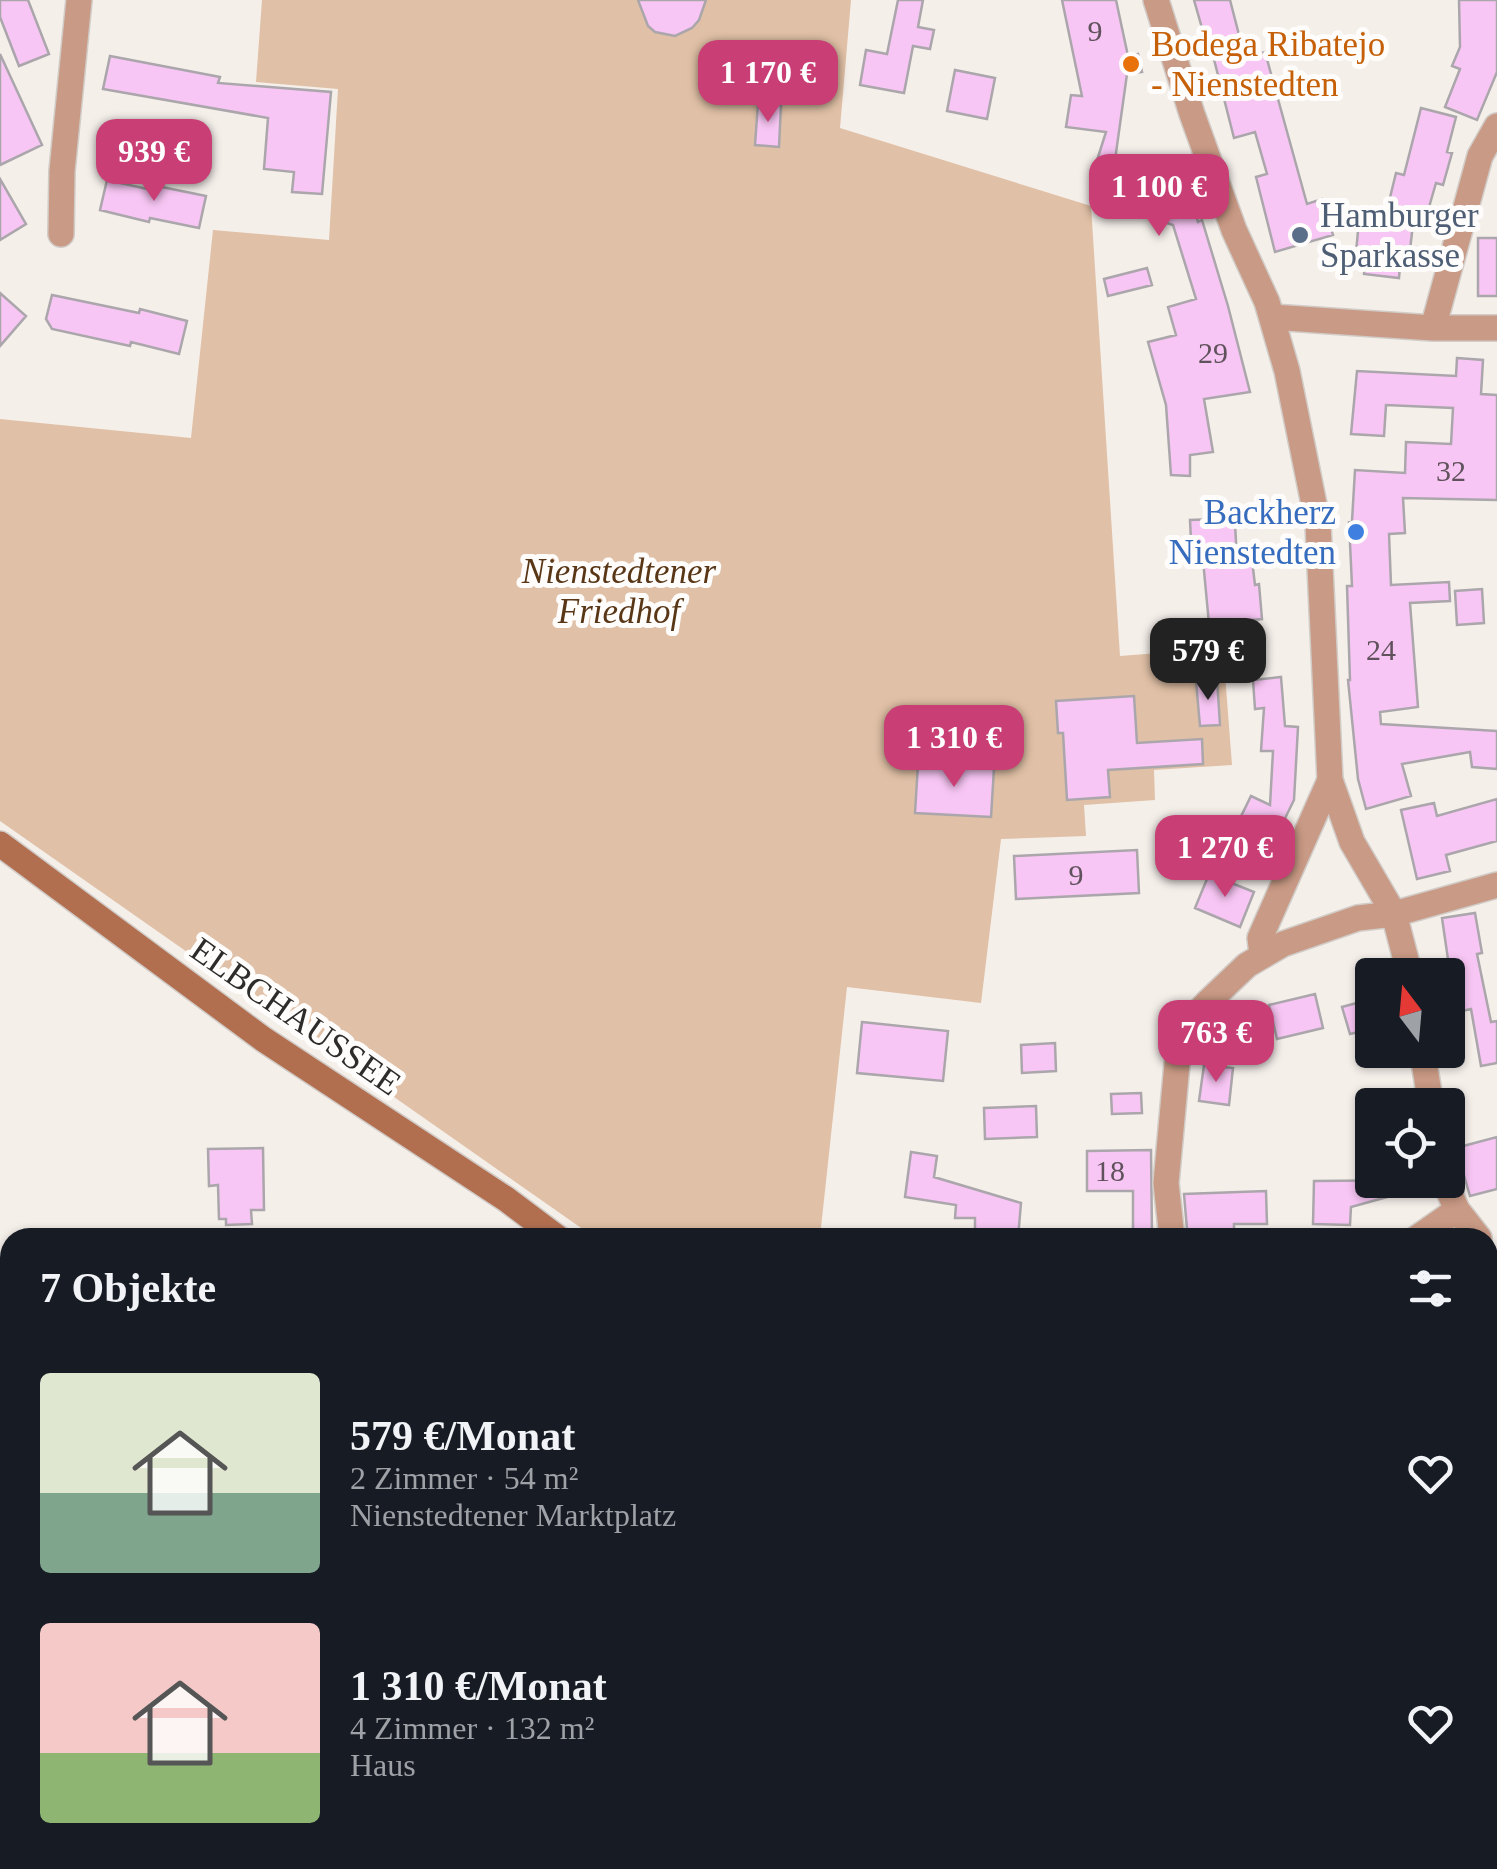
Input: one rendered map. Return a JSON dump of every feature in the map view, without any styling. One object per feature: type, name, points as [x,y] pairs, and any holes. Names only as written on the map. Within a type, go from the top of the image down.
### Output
[{"type":"main road","name":"ELBCHAUSSEE","points":[[0,844],[278,1050],[545,1228]]},
{"type":"street","points":[[61,234],[62,172],[80,0]]},
{"type":"street","points":[[1156,0],[1186,99],[1234,230],[1272,318],[1295,404],[1318,524],[1330,780],[1352,842],[1394,914],[1406,958]]},
{"type":"street","points":[[1433,328],[1480,156],[1497,126]]},
{"type":"street","points":[[1272,318],[1497,328]]},
{"type":"street","points":[[1262,954],[1260,938],[1330,780]]},
{"type":"street","points":[[1171,1228],[1168,1138],[1182,1042],[1190,1021],[1207,1002],[1262,954],[1358,918],[1394,914],[1497,885]]},
{"type":"street","points":[[1452,1198],[1471,1228]]},
{"type":"street","points":[[1431,1228],[1457,1210]]},
{"type":"green space","name":"Nienstedtener Friedhof","points":[[262,0],[851,0],[840,128],[1091,206],[1120,656],[1223,648],[1232,765],[1154,770],[1155,800],[1084,805],[1086,836],[1001,839],[981,1003],[847,987],[821,1228],[581,1228],[0,821],[0,419],[191,438],[213,230],[329,240],[338,89],[256,82]]},
{"type":"building","points":[[0,0],[28,0],[49,54],[19,66],[0,17]]},
{"type":"building","points":[[638,0],[706,0],[699,20],[675,36],[655,32],[648,26]]},
{"type":"building","points":[[898,0],[923,0],[918,27],[934,30],[930,49],[913,46],[904,93],[860,85],[866,50],[887,54]]},
{"type":"building","points":[[1062,0],[1116,0],[1128,56],[1138,54],[1142,72],[1127,74],[1115,160],[1186,182],[1182,195],[1191,198],[1198,222],[1202,220],[1228,306],[1250,392],[1204,399],[1213,452],[1190,455],[1190,476],[1171,475],[1166,405],[1148,342],[1176,335],[1168,307],[1196,299],[1173,225],[1124,209],[1132,185],[1093,173],[1106,132],[1066,127],[1071,95],[1082,96]]},
{"type":"building","points":[[1194,0],[1230,0],[1245,58],[1265,52],[1307,204],[1322,199],[1333,235],[1275,252],[1256,177],[1267,174],[1255,132],[1234,138],[1206,28],[1202,28]]},
{"type":"building","points":[[1459,0],[1497,0],[1497,72],[1477,120],[1445,107],[1460,69],[1452,66],[1460,47]]},
{"type":"building","points":[[0,54],[42,145],[0,165]]},
{"type":"building","points":[[110,56],[220,77],[218,83],[331,92],[322,194],[292,192],[294,172],[264,169],[268,118],[103,89]]},
{"type":"building","points":[[955,70],[995,78],[987,119],[947,111]]},
{"type":"building","points":[[758,103],[781,105],[779,147],[755,145]]},
{"type":"building","points":[[1421,108],[1456,117],[1443,185],[1436,183],[1427,214],[1422,213],[1419,225],[1413,224],[1408,267],[1400,267],[1399,278],[1364,274],[1366,254],[1356,253],[1359,220],[1384,222],[1396,173],[1404,175]]},
{"type":"building","points":[[0,179],[26,224],[0,240]]},
{"type":"building","points":[[107,180],[156,191],[157,186],[206,196],[199,228],[150,218],[149,222],[100,210]]},
{"type":"building","points":[[1478,238],[1497,238],[1497,296],[1478,296]]},
{"type":"building","points":[[1147,268],[1152,285],[1108,296],[1104,279]]},
{"type":"building","points":[[0,293],[26,316],[0,346]]},
{"type":"building","points":[[52,295],[187,321],[179,354],[52,329],[46,319]]},
{"type":"building","points":[[1457,358],[1483,360],[1481,394],[1497,395],[1497,500],[1403,498],[1405,533],[1389,534],[1391,585],[1449,582],[1450,601],[1410,603],[1418,707],[1380,712],[1381,724],[1497,731],[1497,769],[1472,767],[1470,752],[1402,764],[1411,796],[1366,809],[1358,779],[1348,680],[1347,586],[1352,586],[1349,522],[1355,470],[1405,473],[1406,442],[1451,444],[1453,408],[1386,405],[1384,436],[1351,434],[1357,371],[1456,376]]},
{"type":"building","points":[[1216,519],[1216,524],[1235,523],[1237,561],[1252,560],[1262,619],[1209,624],[1203,560],[1192,561],[1190,520]]},
{"type":"building","points":[[1482,589],[1484,623],[1457,625],[1455,591]]},
{"type":"building","points":[[1281,677],[1285,726],[1298,727],[1294,800],[1264,861],[1228,843],[1251,796],[1270,805],[1273,751],[1261,751],[1264,708],[1255,709],[1253,680]]},
{"type":"building","points":[[1217,679],[1220,725],[1200,726],[1196,681]]},
{"type":"building","points":[[1134,696],[1137,743],[1202,739],[1203,764],[1108,770],[1110,797],[1067,800],[1063,733],[1058,733],[1056,701]]},
{"type":"building","points":[[918,764],[994,768],[991,817],[915,813]]},
{"type":"building","points":[[1497,799],[1497,841],[1446,855],[1450,871],[1417,879],[1401,810],[1434,803],[1437,816]]},
{"type":"building","points":[[1137,850],[1139,893],[1016,899],[1014,856]]},
{"type":"building","points":[[1209,874],[1254,892],[1240,927],[1195,908]]},
{"type":"building","points":[[1475,913],[1482,953],[1477,954],[1491,1022],[1497,1021],[1497,1063],[1481,1066],[1471,1009],[1465,1010],[1465,958],[1448,958],[1442,918]]},
{"type":"building","points":[[1315,994],[1323,1028],[1277,1039],[1269,1005]]},
{"type":"building","points":[[1355,1004],[1355,1033],[1350,1034],[1342,1007]]},
{"type":"building","points":[[862,1022],[948,1031],[943,1081],[857,1073]]},
{"type":"building","points":[[1055,1043],[1056,1071],[1022,1073],[1021,1045]]},
{"type":"building","points":[[1204,1065],[1233,1068],[1229,1105],[1199,1101]]},
{"type":"building","points":[[1141,1093],[1142,1113],[1112,1114],[1111,1094]]},
{"type":"building","points":[[1036,1106],[1037,1137],[985,1139],[984,1108]]},
{"type":"building","points":[[1497,1137],[1497,1189],[1470,1196],[1465,1179],[1465,1146]]},
{"type":"building","points":[[263,1148],[264,1210],[251,1210],[252,1224],[226,1225],[226,1219],[219,1219],[218,1185],[209,1186],[208,1149]]},
{"type":"building","points":[[1151,1150],[1152,1228],[1133,1228],[1133,1191],[1087,1191],[1087,1151]]},
{"type":"building","points":[[911,1152],[937,1156],[934,1177],[1021,1203],[1019,1228],[975,1228],[975,1218],[955,1218],[956,1205],[905,1197]]},
{"type":"building","points":[[1314,1181],[1355,1181],[1355,1198],[1384,1198],[1351,1207],[1350,1225],[1313,1224]]},
{"type":"building","points":[[1266,1191],[1267,1224],[1187,1228],[1184,1194]]},
{"type":"place","name":"Bodega Ribatejo - Nienstedten","points":[[1131,64]]},
{"type":"place","name":"Hamburger Sparkasse","points":[[1300,235]]},
{"type":"place","name":"Backherz Nienstedten","points":[[1356,532]]}]
